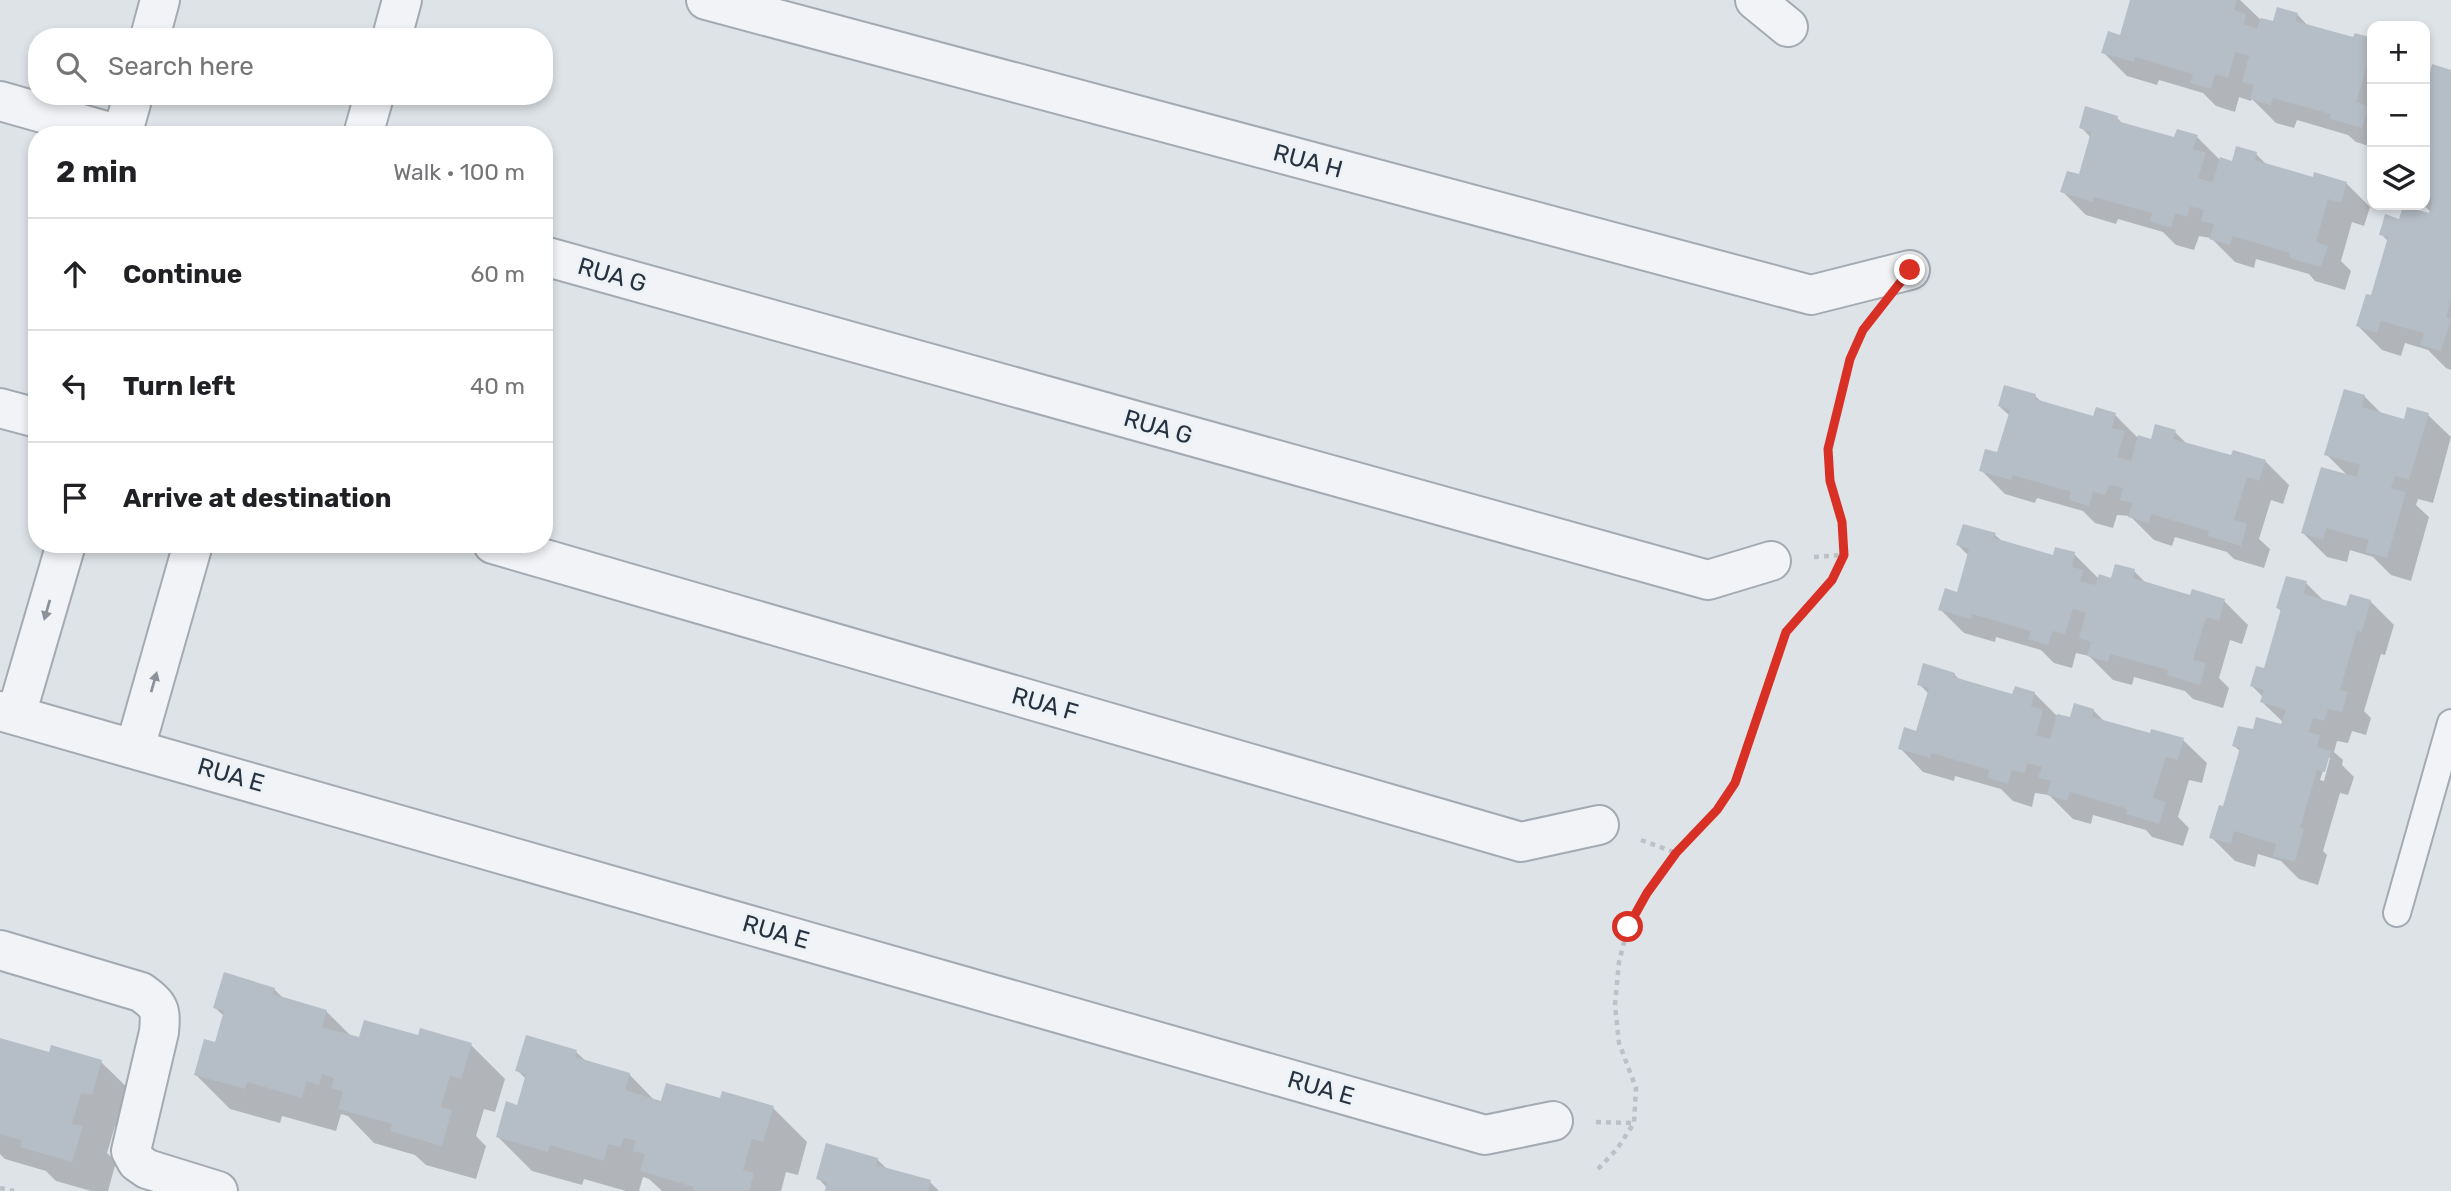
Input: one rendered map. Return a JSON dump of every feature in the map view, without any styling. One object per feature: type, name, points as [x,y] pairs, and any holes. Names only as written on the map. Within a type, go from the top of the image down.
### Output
[{"type":"street","points":[[152,28],[160,0]]},
{"type":"street","points":[[394,28],[402,0]]},
{"type":"street","name":"RUA H","points":[[706,0],[1811,295],[1910,270]]},
{"type":"street","points":[[1755,0],[1788,27]]},
{"type":"street","points":[[0,101],[89,126]]},
{"type":"street","points":[[124,126],[130,105]]},
{"type":"street","points":[[366,126],[371,105]]},
{"type":"street","name":"RUA G","points":[[553,259],[1708,580],[1771,561]]},
{"type":"street","points":[[0,408],[28,416]]},
{"type":"street","points":[[8,713],[63,553]]},
{"type":"street","points":[[135,748],[190,553]]},
{"type":"street","name":"RUA F","points":[[525,553],[1521,842],[1599,825]]},
{"type":"street","name":"RUA E","points":[[8,713],[1485,1135],[1553,1121]]},
{"type":"street","points":[[0,950],[141,992],[156,1003],[160,1013],[159,1032],[131,1151],[137,1162],[147,1169],[219,1191]]},
{"type":"lane","points":[[2397,913],[2451,723]]},
{"type":"path","points":[[1598,1169],[1617,1149],[1634,1124],[1636,1088],[1619,1043],[1615,1005],[1619,962],[1628,927],[1654,883],[1676,853],[1717,810],[1735,783],[1786,632],[1832,580],[1844,555],[1842,522],[1830,481],[1828,449],[1854,349],[1863,330],[1910,270]]},
{"type":"path","points":[[0,1188],[14,1191]]},
{"type":"building","points":[[2130,0],[2237,0],[2234,10],[2246,14],[2244,24],[2257,29],[2261,18],[2273,21],[2277,7],[2298,13],[2295,21],[2353,37],[2355,33],[2367,37],[2367,67],[2356,102],[2367,105],[2362,128],[2330,119],[2331,114],[2273,98],[2271,105],[2250,99],[2254,85],[2242,82],[2249,56],[2235,52],[2228,78],[2215,74],[2211,89],[2190,83],[2193,74],[2135,57],[2134,62],[2101,53],[2108,31],[2120,35]]},
{"type":"building","points":[[2432,64],[2451,70],[2451,300],[2446,317],[2451,319],[2441,351],[2420,345],[2424,333],[2381,321],[2377,333],[2356,326],[2366,294],[2371,295],[2388,237],[2379,235],[2385,214],[2399,219],[2402,210],[2429,213],[2430,210],[2433,198],[2430,197]]},
{"type":"building","points":[[2085,106],[2118,116],[2117,121],[2174,137],[2177,129],[2198,135],[2193,149],[2206,153],[2198,178],[2206,181],[2213,182],[2220,157],[2232,161],[2236,146],[2257,152],[2255,160],[2313,177],[2314,172],[2347,182],[2341,203],[2328,199],[2316,242],[2328,246],[2321,267],[2289,258],[2290,253],[2233,236],[2230,245],[2209,239],[2214,224],[2201,221],[2204,210],[2198,208],[2190,207],[2187,217],[2175,213],[2171,228],[2150,221],[2152,213],[2094,197],[2093,202],[2060,192],[2067,171],[2079,174],[2091,132],[2079,128]]},
{"type":"building","points":[[2004,385],[2036,394],[2035,399],[2093,416],[2096,407],[2116,413],[2112,428],[2125,431],[2117,457],[2131,461],[2138,435],[2151,439],[2155,424],[2176,430],[2173,439],[2231,455],[2233,450],[2266,460],[2259,481],[2247,477],[2234,520],[2247,524],[2241,546],[2208,536],[2209,531],[2151,514],[2149,523],[2128,517],[2133,503],[2120,500],[2123,488],[2109,485],[2106,495],[2093,492],[2089,506],[2069,500],[2071,492],[2013,475],[2011,480],[1979,471],[1985,449],[1997,452],[2010,410],[1998,406]]},
{"type":"building","points":[[2344,389],[2365,395],[2362,407],[2404,419],[2407,407],[2429,413],[2409,480],[2395,476],[2393,481],[2391,488],[2406,492],[2387,558],[2365,552],[2369,540],[2326,528],[2323,540],[2301,533],[2321,467],[2357,477],[2360,465],[2324,455]]},
{"type":"building","points":[[1963,524],[1996,533],[1994,538],[2053,555],[2055,547],[2075,552],[2072,567],[2084,570],[2080,581],[2095,585],[2099,574],[2111,578],[2115,564],[2135,569],[2133,578],[2190,595],[2192,589],[2225,599],[2219,621],[2206,617],[2193,660],[2206,663],[2200,685],[2167,675],[2168,670],[2110,654],[2108,662],[2087,656],[2091,642],[2079,638],[2086,613],[2073,609],[2065,634],[2053,631],[2048,645],[2028,639],[2031,631],[1972,614],[1971,619],[1938,610],[1945,588],[1957,592],[1969,549],[1956,545]]},
{"type":"building","points":[[2286,576],[2307,581],[2304,594],[2346,606],[2350,594],[2371,600],[2362,632],[2357,631],[2340,690],[2348,692],[2342,712],[2328,709],[2324,721],[2313,718],[2309,732],[2320,735],[2317,747],[2331,751],[2325,772],[2317,770],[2300,828],[2304,829],[2295,862],[2273,856],[2276,844],[2234,831],[2231,844],[2209,838],[2219,805],[2223,806],[2240,748],[2232,746],[2238,726],[2253,729],[2256,717],[2281,724],[2286,710],[2260,702],[2264,690],[2250,686],[2256,666],[2264,668],[2281,609],[2276,608]]},
{"type":"building","points":[[1923,663],[1955,673],[1954,677],[2012,694],[2015,686],[2035,692],[2031,706],[2043,710],[2036,735],[2050,739],[2057,714],[2070,717],[2074,703],[2094,709],[2092,717],[2150,733],[2151,729],[2184,738],[2178,760],[2166,757],[2153,798],[2166,802],[2159,824],[2126,814],[2127,809],[2070,792],[2067,801],[2047,795],[2051,781],[2038,778],[2042,767],[2027,763],[2025,773],[2012,770],[2008,784],[1988,778],[1989,770],[1932,753],[1930,758],[1898,749],[1904,727],[1916,731],[1929,688],[1917,685]]},
{"type":"building","points":[[224,972],[275,988],[273,994],[327,1010],[322,1027],[359,1037],[364,1020],[418,1035],[420,1028],[472,1043],[461,1079],[450,1076],[441,1107],[452,1110],[442,1146],[390,1131],[392,1124],[338,1109],[343,1092],[331,1088],[334,1078],[322,1074],[319,1085],[307,1081],[302,1098],[247,1082],[245,1089],[194,1075],[204,1039],[215,1042],[224,1011],[213,1008]]},
{"type":"building","points":[[526,1035],[577,1050],[575,1057],[630,1073],[625,1090],[661,1101],[666,1083],[720,1098],[722,1091],[774,1106],[763,1142],[752,1139],[743,1170],[754,1173],[749,1191],[693,1191],[694,1187],[640,1171],[645,1154],[633,1151],[636,1141],[624,1138],[620,1147],[608,1144],[604,1161],[550,1145],[548,1152],[496,1137],[506,1101],[517,1105],[526,1074],[515,1071]]},
{"type":"building","points":[[0,1038],[49,1052],[51,1045],[102,1060],[92,1095],[81,1093],[72,1124],[83,1126],[72,1162],[20,1147],[22,1140],[0,1134]]},
{"type":"building","points":[[826,1143],[878,1158],[876,1165],[931,1180],[928,1191],[825,1191],[827,1182],[816,1179]]},
{"type":"route","points":[[1628,927],[1647,893],[1676,853],[1717,810],[1735,783],[1786,632],[1832,580],[1844,555],[1842,522],[1830,481],[1828,449],[1850,359],[1863,330],[1910,270]]}]
